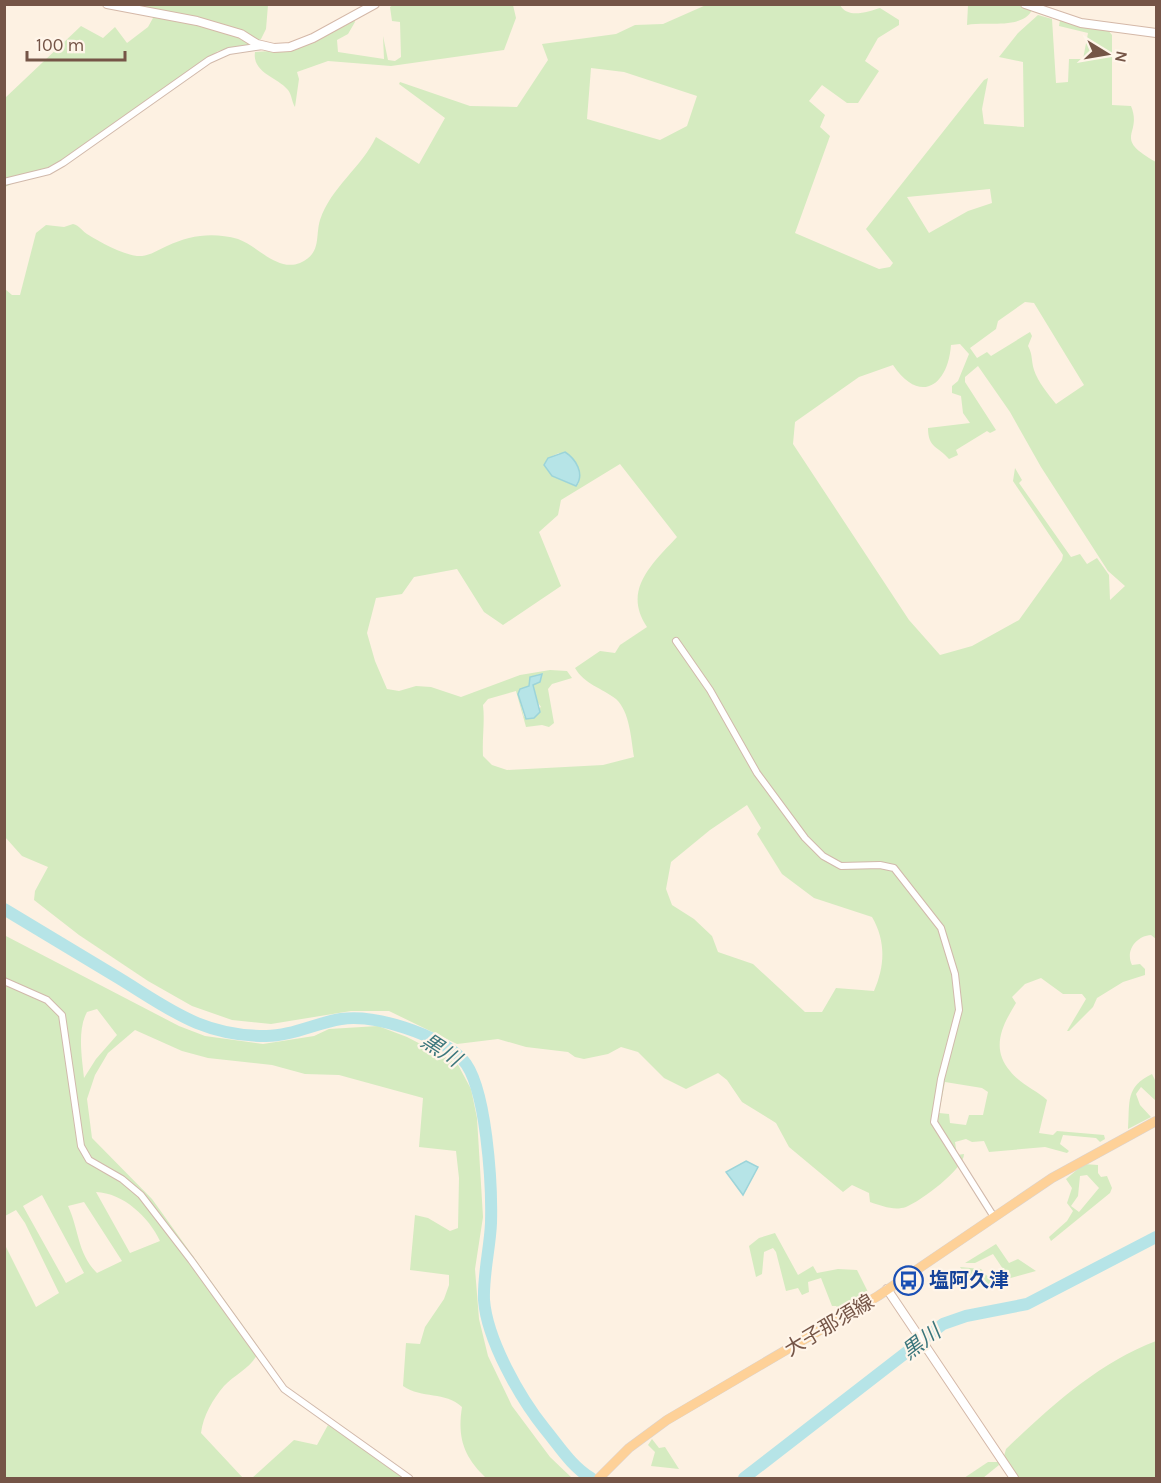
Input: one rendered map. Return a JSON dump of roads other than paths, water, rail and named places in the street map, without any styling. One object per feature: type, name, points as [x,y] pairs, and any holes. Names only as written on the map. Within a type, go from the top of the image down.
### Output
[{"type":"main road","name":"大子那須線","points":[[599,1479],[617,1459],[667,1420],[806,1340],[1053,1178],[1156,1121]]},
{"type":"street","points":[[107,4],[197,21],[241,33],[264,46]]},
{"type":"street","points":[[4,182],[49,171],[63,163],[148,100],[218,55],[264,46],[282,47],[300,44],[375,4]]},
{"type":"street","points":[[1025,4],[1082,23],[1156,33]]},
{"type":"street","points":[[676,641],[710,690],[757,773],[805,838],[823,856],[841,866],[880,865],[894,868],[941,928],[955,974],[959,1010],[941,1079],[934,1122],[994,1217]]},
{"type":"street","points":[[4,981],[46,1000],[62,1015],[81,1146],[89,1160],[122,1179],[141,1195],[284,1389],[409,1479]]},
{"type":"street","points":[[887,1289],[1014,1479]]},
{"type":"water","points":[[565,452],[578,467],[580,477],[576,486],[552,476],[544,465],[548,458]]},
{"type":"water","points":[[542,674],[540,682],[533,685],[540,712],[534,718],[526,719],[518,694],[520,689],[529,686],[530,677]]},
{"type":"water","points":[[746,1161],[758,1167],[743,1195],[726,1172]]},
{"type":"waterway","name":"黒川","points":[[4,909],[167,1008],[202,1025],[242,1035],[266,1036],[285,1034],[341,1019],[371,1020],[422,1034],[451,1050],[462,1059],[477,1090],[489,1162],[491,1223],[484,1300],[491,1333],[506,1368],[535,1416],[572,1462],[591,1478]]},
{"type":"waterway","name":"黒川","points":[[744,1478],[943,1324],[966,1316],[1027,1304],[1156,1237]]},
{"type":"place","name":"塩阿久津","points":[[908,1280]]}]
